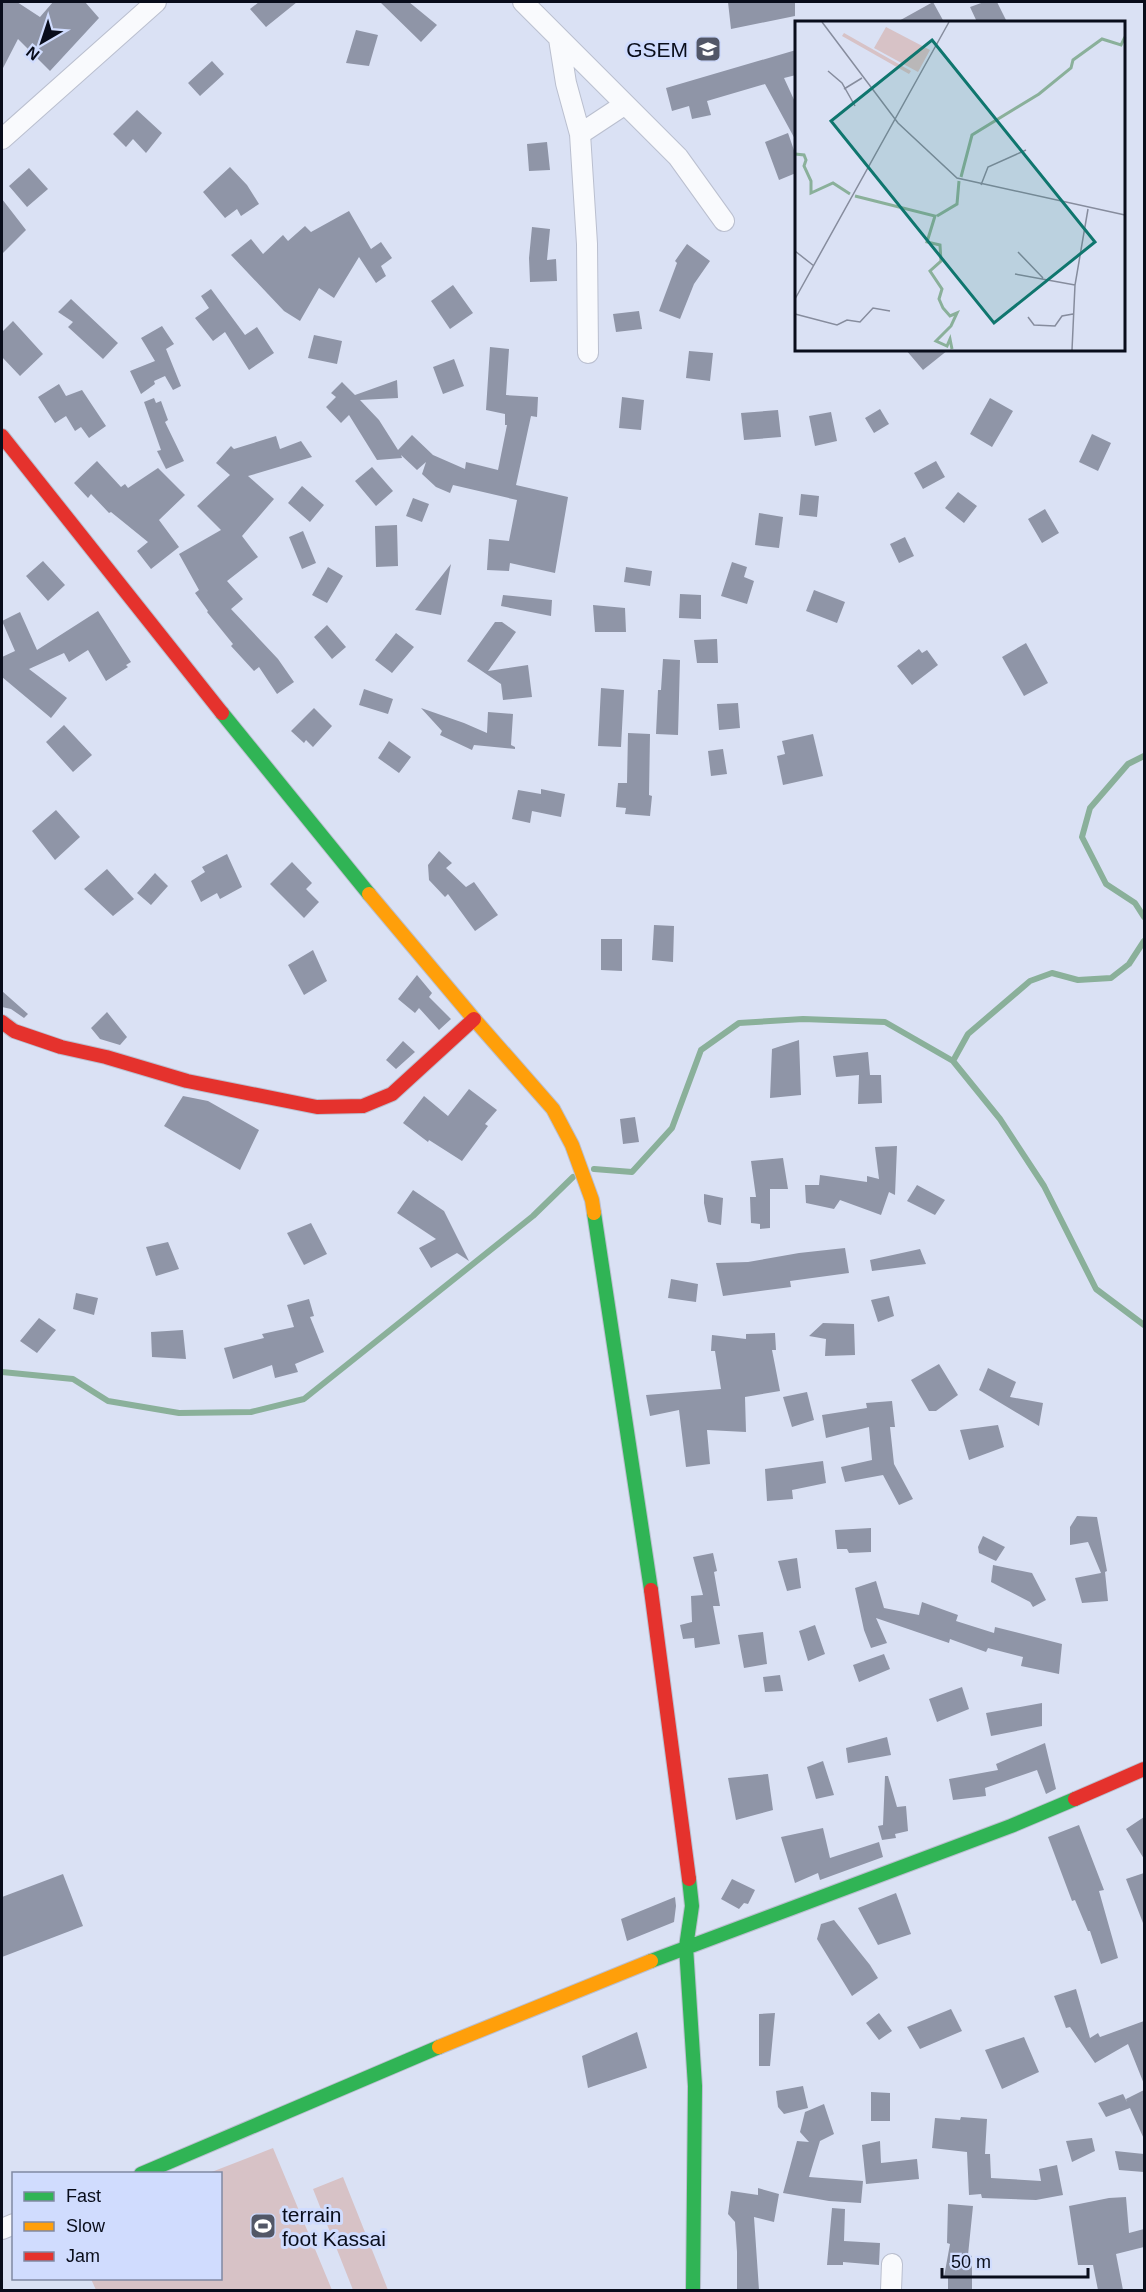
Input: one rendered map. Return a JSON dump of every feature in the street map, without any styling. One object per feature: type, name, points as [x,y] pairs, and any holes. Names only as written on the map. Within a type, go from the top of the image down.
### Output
[{"type":"main road","points":[[2,436],[294,804],[474,1019],[553,1109],[572,1145],[592,1200],[644,1534],[692,1906],[686,1947],[695,2086],[693,2290]]},
{"type":"main road","points":[[2,1022],[14,1031],[62,1047],[106,1057],[187,1081],[317,1107],[363,1106],[392,1094],[474,1019]]},
{"type":"main road","points":[[146,2172],[378,2072],[686,1947],[1011,1826],[1144,1769]]},
{"type":"street","points":[[2,139],[156,2]]},
{"type":"street","points":[[523,2],[678,157],[724,221]]},
{"type":"street","points":[[560,39],[566,83],[580,134],[587,244],[588,353]]},
{"type":"street","points":[[580,134],[624,105]]},
{"type":"street","points":[[891,2290],[892,2264]]},
{"type":"shaded area","name":"terrain foot Kassai","points":[[273,2148],[332,2290],[96,2290],[91,2280],[222,2280],[222,2172],[212,2172]]},
{"type":"shaded area","points":[[343,2177],[388,2290],[353,2290],[313,2189]]},
{"type":"building","points":[[2,2],[17,2],[40,17],[53,2],[85,2],[99,18],[50,71],[18,39],[2,70]]},
{"type":"building","points":[[259,2],[297,2],[266,27],[250,9]]},
{"type":"building","points":[[380,2],[409,2],[437,25],[421,42]]},
{"type":"building","points":[[728,2],[795,2],[795,16],[731,29]]},
{"type":"building","points":[[933,2],[943,21],[899,21]]},
{"type":"building","points":[[984,2],[997,2],[1006,21],[977,21],[970,7]]},
{"type":"building","points":[[356,30],[378,35],[369,66],[346,63]]},
{"type":"building","points":[[795,50],[795,75],[784,78],[795,102],[795,139],[765,84],[707,101],[711,115],[692,119],[689,106],[672,111],[666,88]]},
{"type":"building","points":[[212,61],[224,74],[200,96],[188,83]]},
{"type":"building","points":[[137,110],[162,133],[146,153],[133,139],[126,147],[113,134]]},
{"type":"building","points":[[788,133],[795,153],[795,173],[779,180],[765,142]]},
{"type":"building","points":[[547,142],[550,170],[529,171],[527,144]]},
{"type":"building","points":[[230,167],[247,185],[259,204],[241,216],[237,209],[225,218],[203,192]]},
{"type":"building","points":[[29,168],[48,189],[27,207],[9,186]]},
{"type":"building","points":[[2,199],[26,230],[2,254]]},
{"type":"building","points":[[349,211],[371,249],[381,242],[392,258],[381,266],[386,276],[376,283],[359,257],[334,298],[319,288],[300,321],[284,311],[231,255],[251,239],[263,254],[283,235],[288,241],[305,226],[311,232]]},
{"type":"building","points":[[532,227],[550,229],[547,260],[556,259],[557,281],[530,282],[529,258]]},
{"type":"building","points":[[687,244],[710,261],[694,284],[680,319],[659,311],[677,263],[675,261]]},
{"type":"building","points":[[453,285],[473,313],[450,329],[431,301]]},
{"type":"building","points":[[211,289],[245,335],[257,327],[274,353],[249,370],[225,332],[213,341],[195,318],[209,308],[201,296]]},
{"type":"building","points":[[71,299],[118,343],[103,359],[68,327],[73,322],[58,312]]},
{"type":"building","points":[[639,311],[642,329],[616,332],[613,314]]},
{"type":"building","points":[[13,321],[43,354],[20,376],[2,357],[2,332]]},
{"type":"building","points":[[162,326],[174,344],[166,349],[181,386],[173,390],[165,376],[154,381],[155,384],[141,394],[130,371],[155,361],[141,338]]},
{"type":"building","points":[[314,335],[342,341],[337,364],[308,358]]},
{"type":"building","points":[[490,347],[509,349],[506,395],[538,397],[537,417],[531,416],[516,485],[568,497],[555,573],[510,563],[509,571],[487,570],[489,539],[509,541],[517,500],[453,485],[450,493],[436,487],[422,474],[426,462],[417,470],[401,455],[402,458],[377,460],[349,415],[341,423],[326,407],[336,397],[331,393],[342,382],[355,395],[397,380],[398,398],[360,400],[379,420],[398,450],[412,435],[433,455],[465,469],[466,462],[498,470],[507,425],[505,425],[505,414],[486,410]]},
{"type":"building","points":[[689,351],[713,353],[710,381],[686,378]]},
{"type":"building","points":[[907,351],[947,351],[923,370]]},
{"type":"building","points":[[454,359],[464,386],[443,394],[433,367]]},
{"type":"building","points":[[59,384],[66,396],[82,390],[106,426],[89,438],[81,427],[75,431],[66,416],[55,423],[38,397]]},
{"type":"building","points":[[622,397],[644,400],[641,430],[619,428]]},
{"type":"building","points":[[154,398],[156,403],[161,401],[168,420],[165,422],[184,461],[166,469],[157,451],[161,450],[144,402]]},
{"type":"building","points":[[990,398],[1013,411],[992,447],[970,434]]},
{"type":"building","points":[[880,409],[889,424],[874,433],[865,418]]},
{"type":"building","points":[[778,410],[781,437],[744,440],[741,413]]},
{"type":"building","points":[[831,412],[837,441],[815,446],[809,416]]},
{"type":"building","points":[[1092,434],[1111,443],[1098,471],[1079,462]]},
{"type":"building","points":[[276,436],[280,449],[301,441],[312,457],[248,476],[274,499],[242,536],[258,557],[227,581],[243,599],[231,609],[278,659],[294,682],[277,694],[259,667],[254,671],[231,646],[233,644],[207,612],[195,593],[199,590],[179,554],[221,530],[197,506],[230,475],[216,463],[231,446],[234,449]]},
{"type":"building","points":[[97,461],[121,487],[125,484],[128,488],[158,468],[185,495],[159,520],[179,547],[151,569],[137,551],[148,542],[111,512],[109,513],[91,494],[88,498],[74,483]]},
{"type":"building","points":[[936,461],[945,477],[923,489],[914,473]]},
{"type":"building","points":[[372,467],[393,491],[376,506],[355,481]]},
{"type":"building","points":[[302,486],[324,505],[310,522],[288,503]]},
{"type":"building","points":[[958,492],[977,506],[964,523],[945,508]]},
{"type":"building","points":[[801,494],[819,496],[817,517],[799,515]]},
{"type":"building","points":[[413,498],[429,504],[422,522],[406,516]]},
{"type":"building","points":[[1045,509],[1059,533],[1042,543],[1028,519]]},
{"type":"building","points":[[759,513],[783,517],[779,548],[755,545]]},
{"type":"building","points":[[397,525],[398,566],[376,567],[375,526]]},
{"type":"building","points":[[303,531],[316,563],[302,569],[289,537]]},
{"type":"building","points":[[905,537],[914,556],[899,563],[890,544]]},
{"type":"building","points":[[43,561],[65,585],[48,601],[26,576]]},
{"type":"building","points":[[732,562],[747,567],[744,577],[754,581],[747,604],[721,596]]},
{"type":"building","points":[[451,564],[441,615],[415,610]]},
{"type":"building","points":[[328,567],[343,576],[327,603],[312,595]]},
{"type":"building","points":[[626,567],[652,571],[650,586],[624,582]]},
{"type":"building","points":[[814,590],[845,602],[837,623],[806,611]]},
{"type":"building","points":[[680,594],[701,595],[701,619],[679,618]]},
{"type":"building","points":[[503,595],[552,600],[551,616],[501,606]]},
{"type":"building","points":[[593,605],[625,608],[626,632],[595,632]]},
{"type":"building","points":[[98,611],[131,662],[126,665],[128,667],[106,681],[88,650],[69,662],[64,653],[29,669],[67,698],[51,718],[2,677],[2,657],[15,651],[2,621],[20,612],[37,650]]},
{"type":"building","points":[[495,622],[502,622],[516,632],[488,671],[528,665],[532,697],[503,700],[501,684],[467,661]]},
{"type":"building","points":[[327,625],[346,647],[332,659],[314,637]]},
{"type":"building","points":[[396,633],[414,647],[392,673],[375,660]]},
{"type":"building","points":[[717,639],[718,663],[697,663],[694,640]]},
{"type":"building","points":[[1026,643],[1048,683],[1024,696],[1002,657]]},
{"type":"building","points":[[919,649],[922,653],[927,650],[938,665],[912,685],[897,666]]},
{"type":"building","points":[[663,659],[680,660],[678,735],[656,734],[658,690],[661,690]]},
{"type":"building","points":[[601,688],[624,690],[621,747],[598,746]]},
{"type":"building","points":[[364,689],[393,699],[388,714],[359,705]]},
{"type":"building","points":[[738,703],[740,728],[719,730],[717,704]]},
{"type":"building","points":[[314,708],[332,726],[313,747],[306,740],[304,743],[291,731]]},
{"type":"building","points":[[421,708],[487,733],[488,712],[513,714],[511,745],[515,749],[474,745],[472,750],[440,735],[442,731]]},
{"type":"building","points":[[64,725],[92,755],[73,772],[46,742]]},
{"type":"building","points":[[628,733],[650,734],[649,795],[652,796],[650,816],[625,814],[626,808],[616,807],[618,783],[627,783]]},
{"type":"building","points":[[813,734],[823,776],[783,785],[777,756],[785,754],[782,741]]},
{"type":"building","points":[[389,741],[411,757],[399,773],[378,758]]},
{"type":"building","points":[[723,749],[727,774],[711,776],[708,751]]},
{"type":"building","points":[[541,789],[565,794],[561,817],[532,811],[530,823],[512,819],[518,790],[541,794]]},
{"type":"building","points":[[56,810],[80,837],[55,860],[32,831]]},
{"type":"building","points":[[439,851],[452,863],[446,868],[466,887],[474,882],[498,915],[475,931],[448,894],[445,897],[429,880],[428,865]]},
{"type":"building","points":[[227,854],[242,887],[220,899],[217,893],[201,902],[191,881],[205,872],[202,867]]},
{"type":"building","points":[[292,862],[312,883],[306,889],[319,902],[304,918],[270,884]]},
{"type":"building","points":[[107,869],[134,899],[113,916],[84,889]]},
{"type":"building","points":[[155,873],[168,886],[151,905],[137,893]]},
{"type":"building","points":[[654,925],[674,926],[673,962],[652,960]]},
{"type":"building","points":[[601,939],[622,939],[622,971],[601,970]]},
{"type":"building","points":[[313,950],[327,981],[304,995],[288,965]]},
{"type":"building","points":[[417,975],[432,993],[429,997],[451,1019],[439,1030],[419,1008],[415,1013],[398,999]]},
{"type":"building","points":[[2,991],[28,1014],[24,1018],[11,1009],[2,1007]]},
{"type":"building","points":[[107,1012],[127,1037],[120,1045],[100,1039],[91,1028]]},
{"type":"building","points":[[799,1040],[801,1095],[770,1098],[772,1049]]},
{"type":"building","points":[[403,1041],[415,1052],[396,1069],[386,1060]]},
{"type":"building","points":[[868,1052],[870,1075],[881,1075],[882,1103],[858,1104],[859,1075],[836,1077],[833,1056]]},
{"type":"building","points":[[469,1089],[497,1110],[485,1124],[488,1126],[462,1161],[429,1140],[428,1142],[403,1123],[424,1096],[448,1116]]},
{"type":"building","points":[[183,1096],[208,1101],[259,1130],[240,1170],[164,1126]]},
{"type":"building","points":[[635,1117],[639,1142],[623,1144],[620,1119]]},
{"type":"building","points":[[897,1146],[895,1195],[889,1192],[881,1215],[840,1200],[834,1209],[806,1203],[805,1185],[819,1185],[820,1175],[867,1182],[867,1176],[879,1179],[875,1147]]},
{"type":"building","points":[[783,1158],[788,1189],[770,1189],[770,1228],[760,1229],[760,1224],[751,1223],[750,1197],[756,1197],[751,1161]]},
{"type":"building","points":[[917,1185],[945,1200],[935,1215],[907,1201]]},
{"type":"building","points":[[413,1190],[444,1211],[469,1261],[457,1253],[431,1268],[419,1248],[436,1239],[397,1213]]},
{"type":"building","points":[[704,1194],[723,1198],[721,1225],[708,1222]]},
{"type":"building","points":[[311,1223],[327,1254],[304,1265],[287,1233]]},
{"type":"building","points":[[168,1242],[179,1269],[156,1276],[146,1247]]},
{"type":"building","points":[[845,1248],[849,1273],[790,1281],[791,1287],[723,1296],[716,1263],[748,1262]]},
{"type":"building","points":[[920,1249],[926,1264],[872,1271],[870,1260]]},
{"type":"building","points":[[671,1279],[698,1284],[696,1302],[668,1298]]},
{"type":"building","points":[[76,1293],[98,1298],[94,1315],[73,1309]]},
{"type":"building","points":[[889,1296],[894,1316],[878,1322],[871,1300]]},
{"type":"building","points":[[309,1299],[314,1316],[310,1317],[324,1352],[295,1364],[298,1372],[275,1378],[272,1365],[233,1379],[224,1348],[264,1338],[262,1334],[294,1327],[287,1305]]},
{"type":"building","points":[[39,1318],[56,1330],[37,1353],[20,1341]]},
{"type":"building","points":[[823,1323],[854,1324],[855,1355],[825,1356],[826,1339],[809,1336]]},
{"type":"building","points":[[183,1330],[186,1359],[152,1357],[151,1332]]},
{"type":"building","points":[[775,1333],[776,1350],[772,1350],[780,1391],[745,1397],[746,1432],[707,1430],[710,1464],[686,1467],[679,1410],[650,1416],[646,1395],[721,1389],[715,1351],[711,1351],[712,1335],[746,1339],[746,1334]]},
{"type":"building","points":[[939,1364],[958,1395],[936,1411],[929,1411],[911,1380]]},
{"type":"building","points":[[988,1368],[1016,1382],[1010,1397],[1043,1403],[1039,1426],[979,1390]]},
{"type":"building","points":[[807,1392],[814,1420],[792,1427],[783,1397]]},
{"type":"building","points":[[892,1401],[895,1427],[890,1427],[894,1464],[913,1499],[899,1505],[883,1475],[845,1482],[841,1467],[872,1460],[869,1427],[826,1438],[822,1415],[867,1408],[866,1403]]},
{"type":"building","points":[[998,1425],[1004,1447],[969,1460],[960,1430]]},
{"type":"building","points":[[823,1461],[826,1483],[792,1490],[793,1499],[767,1501],[765,1469]]},
{"type":"building","points":[[1077,1516],[1097,1517],[1107,1571],[1105,1572],[1108,1601],[1082,1603],[1075,1578],[1101,1573],[1088,1542],[1070,1545],[1070,1527]]},
{"type":"building","points":[[871,1528],[871,1552],[849,1553],[847,1549],[837,1549],[835,1530]]},
{"type":"building","points":[[983,1536],[1005,1547],[996,1561],[979,1553],[978,1547]]},
{"type":"building","points":[[713,1553],[720,1606],[713,1606],[720,1644],[695,1648],[694,1638],[683,1639],[680,1625],[692,1622],[691,1596],[703,1595],[693,1557]]},
{"type":"building","points":[[797,1558],[801,1588],[787,1591],[778,1561]]},
{"type":"building","points":[[993,1565],[1032,1573],[1046,1600],[1033,1607],[1030,1602],[991,1582]]},
{"type":"building","points":[[876,1581],[884,1608],[919,1615],[922,1602],[958,1615],[956,1621],[994,1633],[995,1627],[1062,1644],[1059,1674],[1021,1666],[1023,1657],[988,1648],[986,1652],[950,1639],[949,1643],[876,1618],[887,1643],[871,1648],[864,1630],[855,1588]]},
{"type":"building","points":[[815,1625],[825,1654],[808,1661],[799,1631]]},
{"type":"building","points":[[763,1632],[767,1664],[744,1668],[738,1635]]},
{"type":"building","points":[[884,1654],[890,1669],[859,1682],[853,1665]]},
{"type":"building","points":[[780,1675],[783,1691],[765,1692],[763,1677]]},
{"type":"building","points":[[962,1687],[969,1709],[937,1722],[929,1699]]},
{"type":"building","points":[[1042,1703],[1042,1726],[991,1736],[986,1713]]},
{"type":"building","points":[[887,1737],[891,1755],[848,1763],[846,1748]]},
{"type":"building","points":[[1045,1743],[1056,1789],[1046,1794],[1037,1770],[985,1788],[986,1796],[953,1800],[949,1779],[998,1770],[996,1764]]},
{"type":"building","points":[[823,1761],[834,1795],[816,1799],[807,1767]]},
{"type":"building","points":[[768,1774],[773,1810],[736,1820],[728,1778]]},
{"type":"building","points":[[885,1776],[888,1776],[897,1807],[906,1806],[908,1831],[895,1834],[896,1838],[882,1840],[878,1826],[883,1825]]},
{"type":"building","points":[[1144,1817],[1144,1859],[1126,1829]]},
{"type":"building","points":[[1079,1825],[1104,1890],[1099,1891],[1118,1958],[1101,1964],[1090,1931],[1088,1931],[1075,1900],[1072,1901],[1048,1837]]},
{"type":"building","points":[[823,1828],[830,1858],[879,1842],[883,1857],[820,1880],[818,1873],[795,1883],[781,1837]]},
{"type":"building","points":[[1144,1873],[1144,1923],[1143,1923],[1126,1879]]},
{"type":"building","points":[[63,1874],[83,1926],[2,1957],[2,1897]]},
{"type":"building","points":[[732,1879],[755,1890],[748,1904],[744,1903],[739,1909],[721,1899]]},
{"type":"building","points":[[896,1893],[911,1934],[878,1945],[858,1908]]},
{"type":"building","points":[[675,1897],[674,1922],[627,1941],[621,1919]]},
{"type":"building","points":[[834,1920],[878,1978],[852,1996],[817,1939],[821,1924]]},
{"type":"building","points":[[1076,1989],[1090,2038],[1098,2033],[1100,2037],[1144,2021],[1144,2084],[1128,2044],[1095,2063],[1070,2027],[1066,2028],[1054,1996]]},
{"type":"building","points":[[951,2009],[962,2031],[920,2049],[907,2027]]},
{"type":"building","points":[[775,2013],[770,2066],[759,2066],[759,2014]]},
{"type":"building","points":[[879,2013],[892,2031],[879,2040],[866,2023]]},
{"type":"building","points":[[637,2032],[647,2068],[588,2088],[582,2056]]},
{"type":"building","points":[[1024,2037],[1039,2072],[1002,2089],[985,2050]]},
{"type":"building","points":[[803,2086],[808,2108],[784,2114],[778,2107],[776,2091]]},
{"type":"building","points":[[1144,2090],[1144,2139],[1130,2108],[1106,2117],[1098,2103],[1123,2094],[1127,2102],[1126,2099]]},
{"type":"building","points":[[871,2092],[890,2093],[890,2121],[871,2121]]},
{"type":"building","points":[[824,2104],[834,2134],[820,2141],[809,2177],[863,2181],[861,2203],[829,2201],[783,2193],[797,2141],[809,2142],[800,2132],[805,2112]]},
{"type":"building","points":[[961,2117],[987,2119],[985,2154],[990,2154],[991,2178],[1041,2181],[1039,2169],[1057,2165],[1063,2195],[1036,2200],[982,2198],[981,2194],[969,2195],[967,2152],[932,2148],[935,2118],[960,2120]]},
{"type":"building","points":[[1092,2138],[1095,2151],[1072,2162],[1066,2141]]},
{"type":"building","points":[[880,2141],[881,2163],[917,2159],[919,2179],[866,2184],[862,2145]]},
{"type":"building","points":[[1115,2151],[1144,2154],[1144,2172],[1119,2170]]},
{"type":"building","points":[[758,2188],[779,2194],[774,2222],[754,2217],[759,2290],[737,2290],[735,2222],[728,2214],[731,2191],[758,2195]]},
{"type":"building","points":[[1126,2197],[1129,2233],[1144,2229],[1144,2247],[1116,2254],[1123,2290],[1098,2290],[1093,2265],[1078,2265],[1069,2206]]},
{"type":"building","points":[[948,2204],[973,2206],[968,2255],[972,2256],[972,2290],[948,2290],[948,2277],[944,2277],[950,2244],[947,2243]]},
{"type":"building","points":[[832,2208],[845,2209],[844,2241],[880,2243],[879,2265],[843,2262],[843,2265],[827,2265]]},
{"type":"waterway","points":[[1144,756],[1128,764],[1090,808],[1082,837],[1106,884],[1135,903],[1144,917]]},
{"type":"waterway","points":[[1144,941],[1129,964],[1111,978],[1078,980],[1052,973],[1030,981],[968,1034],[953,1061],[1000,1119],[1044,1186],[1096,1289],[1144,1325]]},
{"type":"waterway","points":[[594,1169],[632,1172],[672,1128],[701,1050],[739,1023],[803,1019],[885,1022],[953,1061]]},
{"type":"waterway","points":[[2,1372],[73,1379],[108,1401],[179,1413],[251,1412],[304,1399],[533,1216],[573,1177]]},
{"type":"traffic: fast","points":[[222,713],[369,894]]},
{"type":"traffic: fast","points":[[594,1213],[651,1590]]},
{"type":"traffic: fast","points":[[651,1961],[1011,1826],[1075,1799]]},
{"type":"traffic: fast","points":[[689,1879],[692,1906],[686,1947],[695,2086],[693,2290]]},
{"type":"traffic: fast","points":[[146,2172],[439,2047]]},
{"type":"traffic: slow","points":[[369,894],[553,1109],[572,1145],[592,1200],[594,1213]]},
{"type":"traffic: slow","points":[[439,2047],[651,1961]]},
{"type":"traffic: jam","points":[[2,436],[222,713]]},
{"type":"traffic: jam","points":[[2,1022],[14,1031],[61,1047],[106,1057],[187,1081],[317,1107],[363,1106],[392,1094],[474,1019]]},
{"type":"traffic: jam","points":[[651,1590],[689,1879]]},
{"type":"traffic: jam","points":[[1075,1799],[1144,1769]]},
{"type":"place","name":"GSEM","points":[[708,49]]},
{"type":"place","name":"terrain foot Kassai","points":[[263,2226]]}]
